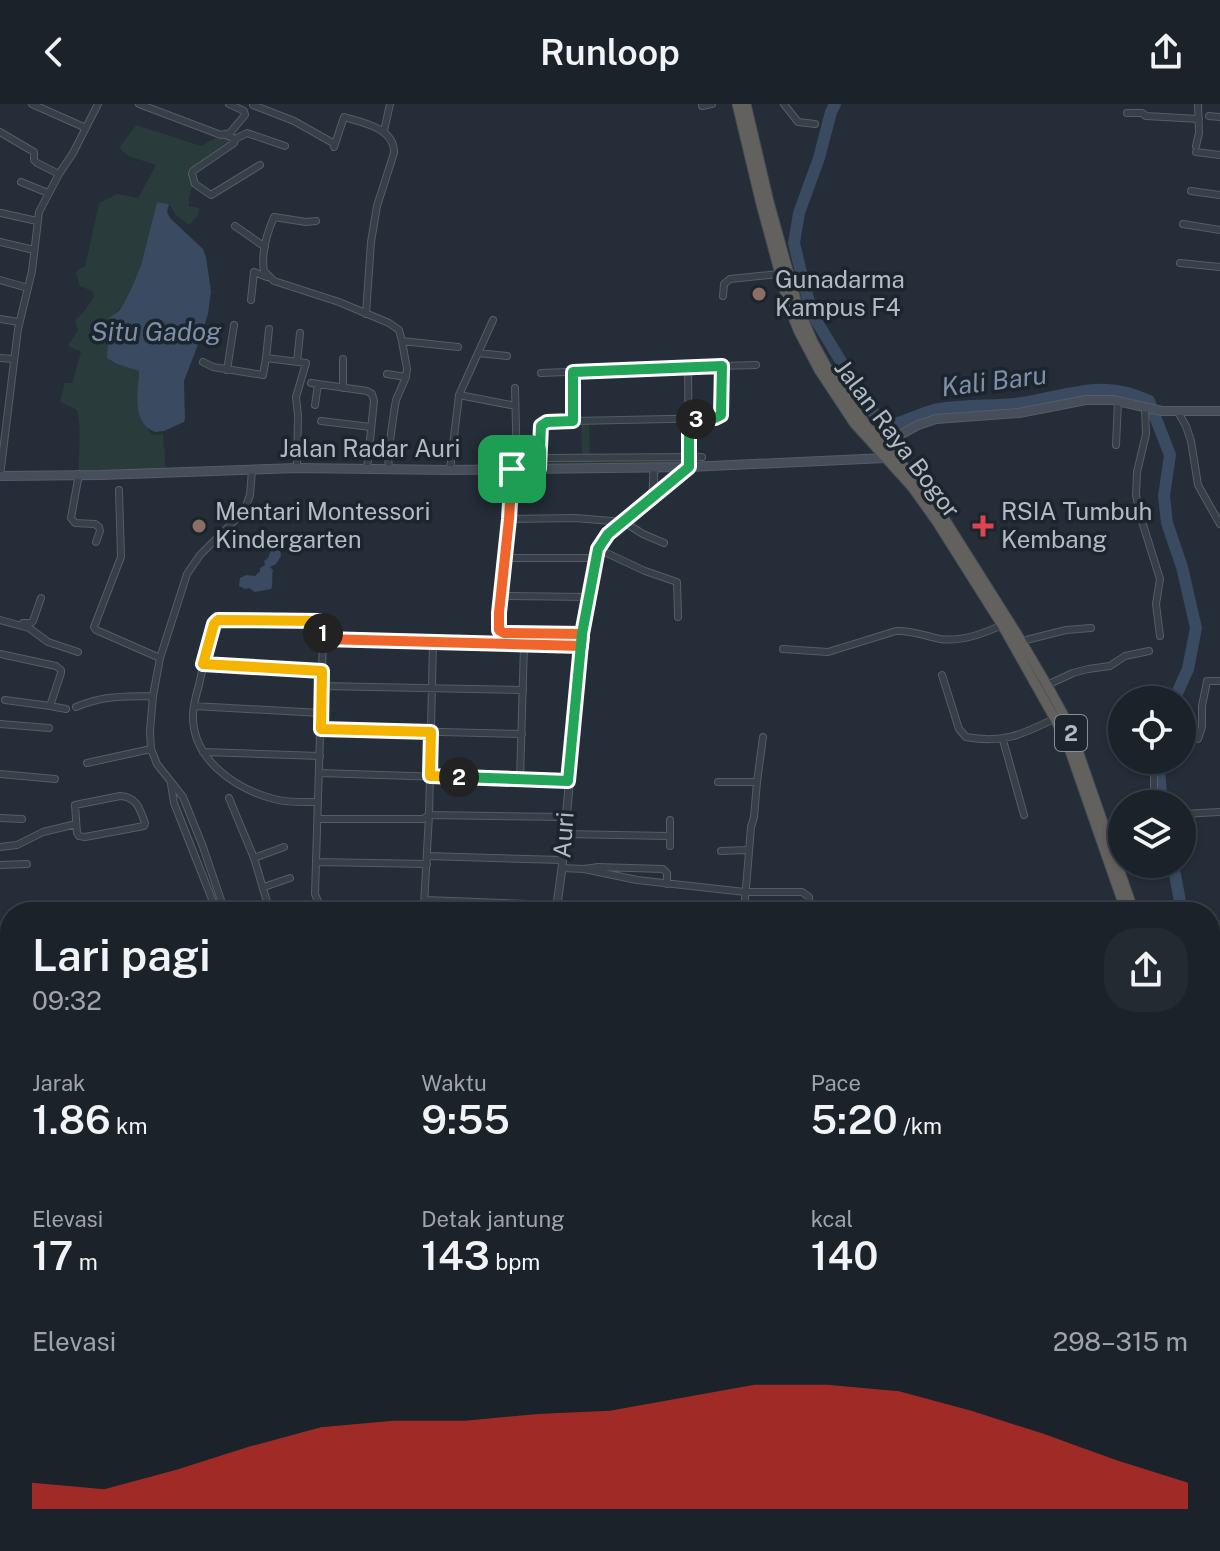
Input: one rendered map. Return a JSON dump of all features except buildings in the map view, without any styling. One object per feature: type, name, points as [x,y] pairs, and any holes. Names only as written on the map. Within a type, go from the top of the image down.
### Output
[{"type":"highway","name":"Jalan Raya Bogor","points":[[737,104],[798,307],[813,342],[852,406],[925,490],[1002,625],[1059,716],[1123,902]]},
{"type":"highway","name":"Jalan Raya Bogor","points":[[746,104],[780,274],[794,320],[819,370],[854,423],[923,501],[1022,641],[1047,685],[1107,832],[1131,902]]},
{"type":"main road","points":[[883,444],[936,419],[1019,413],[1086,400],[1106,399],[1162,411],[1220,411]]},
{"type":"main road","name":"Jalan Radar Auri","points":[[0,476],[297,468],[689,467],[885,458]]},
{"type":"street","points":[[32,104],[86,128]]},
{"type":"street","points":[[0,476],[19,322],[28,288],[37,221],[48,193],[98,104]]},
{"type":"street","points":[[139,104],[235,139]]},
{"type":"street","points":[[226,135],[245,115],[244,111],[229,104]]},
{"type":"street","points":[[253,104],[294,121],[333,143],[334,147],[344,117],[384,131],[394,144],[395,151],[377,206],[371,242],[366,314]]},
{"type":"street","points":[[702,106],[712,104]]},
{"type":"street","points":[[784,104],[798,122],[815,124]]},
{"type":"street","points":[[1144,116],[1145,104]]},
{"type":"street","points":[[1198,104],[1196,149],[1220,155]]},
{"type":"street","points":[[384,131],[387,105]]},
{"type":"street","points":[[1127,113],[1199,119]]},
{"type":"street","points":[[1209,116],[1220,117]]},
{"type":"street","points":[[0,132],[34,152],[35,162],[59,174]]},
{"type":"street","points":[[260,165],[211,195],[195,184],[192,173],[247,133],[285,146]]},
{"type":"street","points":[[21,182],[48,193]]},
{"type":"street","points":[[1191,191],[1220,195]]},
{"type":"street","points":[[1,213],[37,221]]},
{"type":"street","points":[[270,278],[263,266],[274,217],[316,221]]},
{"type":"street","points":[[1183,224],[1220,230]]},
{"type":"street","points":[[235,226],[265,247]]},
{"type":"street","points":[[0,242],[34,250]]},
{"type":"street","points":[[1180,263],[1220,267]]},
{"type":"street","points":[[251,300],[254,272],[283,285],[339,302],[399,330],[406,377],[396,400],[388,455],[389,469]]},
{"type":"street","points":[[723,296],[724,284],[730,279],[780,274]]},
{"type":"street","points":[[0,280],[28,288]]},
{"type":"street","points":[[0,319],[19,322]]},
{"type":"street","points":[[450,470],[459,395],[493,320]]},
{"type":"street","points":[[227,370],[234,325]]},
{"type":"street","points":[[203,362],[227,370],[263,375],[269,329]]},
{"type":"street","points":[[297,362],[300,333]]},
{"type":"street","points":[[402,341],[458,347]]},
{"type":"street","points":[[478,353],[507,356]]},
{"type":"street","points":[[0,358],[14,359]]},
{"type":"street","points":[[266,358],[306,363],[296,397],[297,468]]},
{"type":"street","points":[[343,359],[343,388]]},
{"type":"street","points":[[541,373],[756,365]]},
{"type":"street","points":[[688,366],[689,467]]},
{"type":"street","points":[[539,469],[540,431],[547,422],[689,420],[721,415],[722,366]]},
{"type":"street","points":[[573,372],[573,421]]},
{"type":"street","points":[[387,374],[406,377]]},
{"type":"street","points":[[370,392],[376,382]]},
{"type":"street","points":[[315,405],[315,384],[370,392]]},
{"type":"street","points":[[515,388],[514,469],[498,628],[500,631],[582,634]]},
{"type":"street","points":[[367,469],[374,401],[370,392]]},
{"type":"street","points":[[459,395],[511,405]]},
{"type":"street","points":[[1116,445],[1118,402]]},
{"type":"street","points":[[1146,408],[1146,434],[1137,472],[1136,495],[1160,579],[1156,604],[1160,636]]},
{"type":"street","points":[[1178,412],[1191,441],[1198,485],[1220,524]]},
{"type":"street","points":[[321,421],[371,427]]},
{"type":"street","points":[[512,432],[514,469]]},
{"type":"street","points":[[539,458],[702,457]]},
{"type":"street","points":[[653,496],[654,467]]},
{"type":"street","name":"Auri","points":[[558,902],[582,634],[595,558],[608,534],[689,467]]},
{"type":"street","points":[[222,902],[183,797],[161,771],[151,749],[150,731],[160,658],[187,574],[200,555],[244,511],[250,495],[252,470]]},
{"type":"street","points":[[79,474],[71,518],[75,523],[99,527],[96,542]]},
{"type":"street","points":[[119,490],[120,560],[94,627],[160,658]]},
{"type":"street","points":[[509,519],[575,518],[624,522],[664,543]]},
{"type":"street","points":[[598,549],[677,582],[678,617]]},
{"type":"street","points":[[505,558],[595,558]]},
{"type":"street","points":[[501,596],[588,597]]},
{"type":"street","points":[[0,618],[31,623],[41,598]]},
{"type":"street","points":[[0,618],[29,628],[48,642],[78,652]]},
{"type":"street","points":[[318,802],[286,801],[260,794],[225,775],[203,752],[193,725],[194,706],[214,624],[218,620],[320,621],[324,625],[315,894],[318,902]]},
{"type":"street","points":[[783,649],[836,651],[896,631],[959,639],[1002,625]]},
{"type":"street","points":[[1022,641],[1066,630],[1091,628]]},
{"type":"street","points":[[323,639],[581,646]]},
{"type":"street","points":[[433,642],[426,900],[455,902]]},
{"type":"street","points":[[520,779],[524,645]]},
{"type":"street","points":[[1047,685],[1073,673],[1110,666],[1125,656],[1149,651]]},
{"type":"street","points":[[0,654],[61,670],[50,706]]},
{"type":"street","points":[[203,664],[322,671]]},
{"type":"street","points":[[942,675],[959,729],[966,737],[1003,740],[1059,716]]},
{"type":"street","points":[[1198,739],[1207,681],[1220,681]]},
{"type":"street","points":[[322,686],[523,690]]},
{"type":"street","points":[[76,707],[106,697],[153,696]]},
{"type":"street","points":[[5,700],[66,709]]},
{"type":"street","points":[[194,706],[321,713]]},
{"type":"street","points":[[0,724],[49,728]]},
{"type":"street","points":[[321,729],[522,734]]},
{"type":"street","points":[[744,902],[763,737]]},
{"type":"street","points":[[1003,740],[1024,815]]},
{"type":"street","points":[[87,763],[151,749]]},
{"type":"street","points":[[203,752],[320,756]]},
{"type":"street","points":[[320,773],[568,781]]},
{"type":"street","points":[[0,774],[55,779]]},
{"type":"street","points":[[718,782],[757,782]]},
{"type":"street","points":[[171,784],[174,803],[213,902]]},
{"type":"street","points":[[120,796],[134,800],[145,823],[144,826],[85,837],[78,834],[76,824],[77,804],[120,796]]},
{"type":"street","points":[[229,798],[254,858],[268,902]]},
{"type":"street","points":[[1196,813],[1220,812]]},
{"type":"street","points":[[318,819],[423,819],[429,815],[566,817]]},
{"type":"street","points":[[0,818],[22,819]]},
{"type":"street","points":[[670,820],[670,846]]},
{"type":"street","points":[[0,847],[17,845],[43,832],[76,824]]},
{"type":"street","points":[[564,834],[669,836]]},
{"type":"street","points":[[254,858],[284,847]]},
{"type":"street","points":[[721,851],[749,850]]},
{"type":"street","points":[[317,862],[427,860],[562,864],[667,884],[745,892],[802,892],[809,897],[809,902]]},
{"type":"street","points":[[0,865],[27,864]]},
{"type":"street","points":[[637,880],[638,868]]},
{"type":"street","points":[[584,869],[664,869],[667,884]]},
{"type":"street","points":[[264,887],[290,878]]},
{"type":"shaded area","points":[[136,125],[201,146],[221,135],[235,139],[193,171],[189,206],[199,208],[198,215],[189,225],[176,215],[169,204],[157,202],[133,285],[124,303],[109,319],[107,358],[139,371],[140,412],[153,435],[163,434],[166,472],[79,474],[77,410],[60,402],[64,383],[72,383],[81,352],[68,346],[78,330],[75,320],[94,297],[92,291],[80,286],[76,274],[85,267],[99,203],[117,194],[138,198],[156,165],[128,156],[119,148]]},
{"type":"shaded area","points":[[581,420],[589,420],[590,458],[689,457],[689,467],[539,469],[539,458],[582,458]]},
{"type":"water","name":"Situ Gadog","points":[[157,202],[169,204],[167,212],[170,218],[203,249],[211,291],[208,314],[184,381],[184,422],[155,432],[147,427],[139,414],[139,371],[107,358],[109,318],[119,311],[133,285]]},
{"type":"water","points":[[280,549],[281,556],[270,567],[273,570],[271,589],[255,592],[239,586],[240,578],[255,576],[260,571],[271,550]]},
{"type":"waterway","name":"Kali Baru","points":[[835,104],[799,213],[794,243],[813,315],[869,408],[887,426],[934,410],[1022,403],[1086,391],[1116,391],[1149,401],[1170,455],[1164,496],[1167,523],[1182,567],[1196,628],[1188,669],[1180,686]]},
{"type":"waterway","name":"Kali Baru","points":[[1159,774],[1161,790]]},
{"type":"waterway","name":"Kali Baru","points":[[1176,878],[1180,902]]},
{"type":"place","name":"Gunadarma Kampus F4","points":[[759,294]]},
{"type":"place","name":"Mentari Montessori Kindergarten","points":[[199,526]]},
{"type":"place","name":"RSIA Tumbuh Kembang","points":[[983,526]]},
{"type":"route","points":[[512,469],[499,630],[504,633],[582,634],[581,646],[524,645],[323,639],[324,625],[321,621],[221,619],[215,621],[203,664],[322,671],[321,729],[431,732],[430,776],[568,781],[582,634],[598,549],[608,534],[689,467],[689,420],[719,417],[723,411],[722,366],[573,372],[573,421],[547,422],[541,426],[539,469],[512,469]]}]
